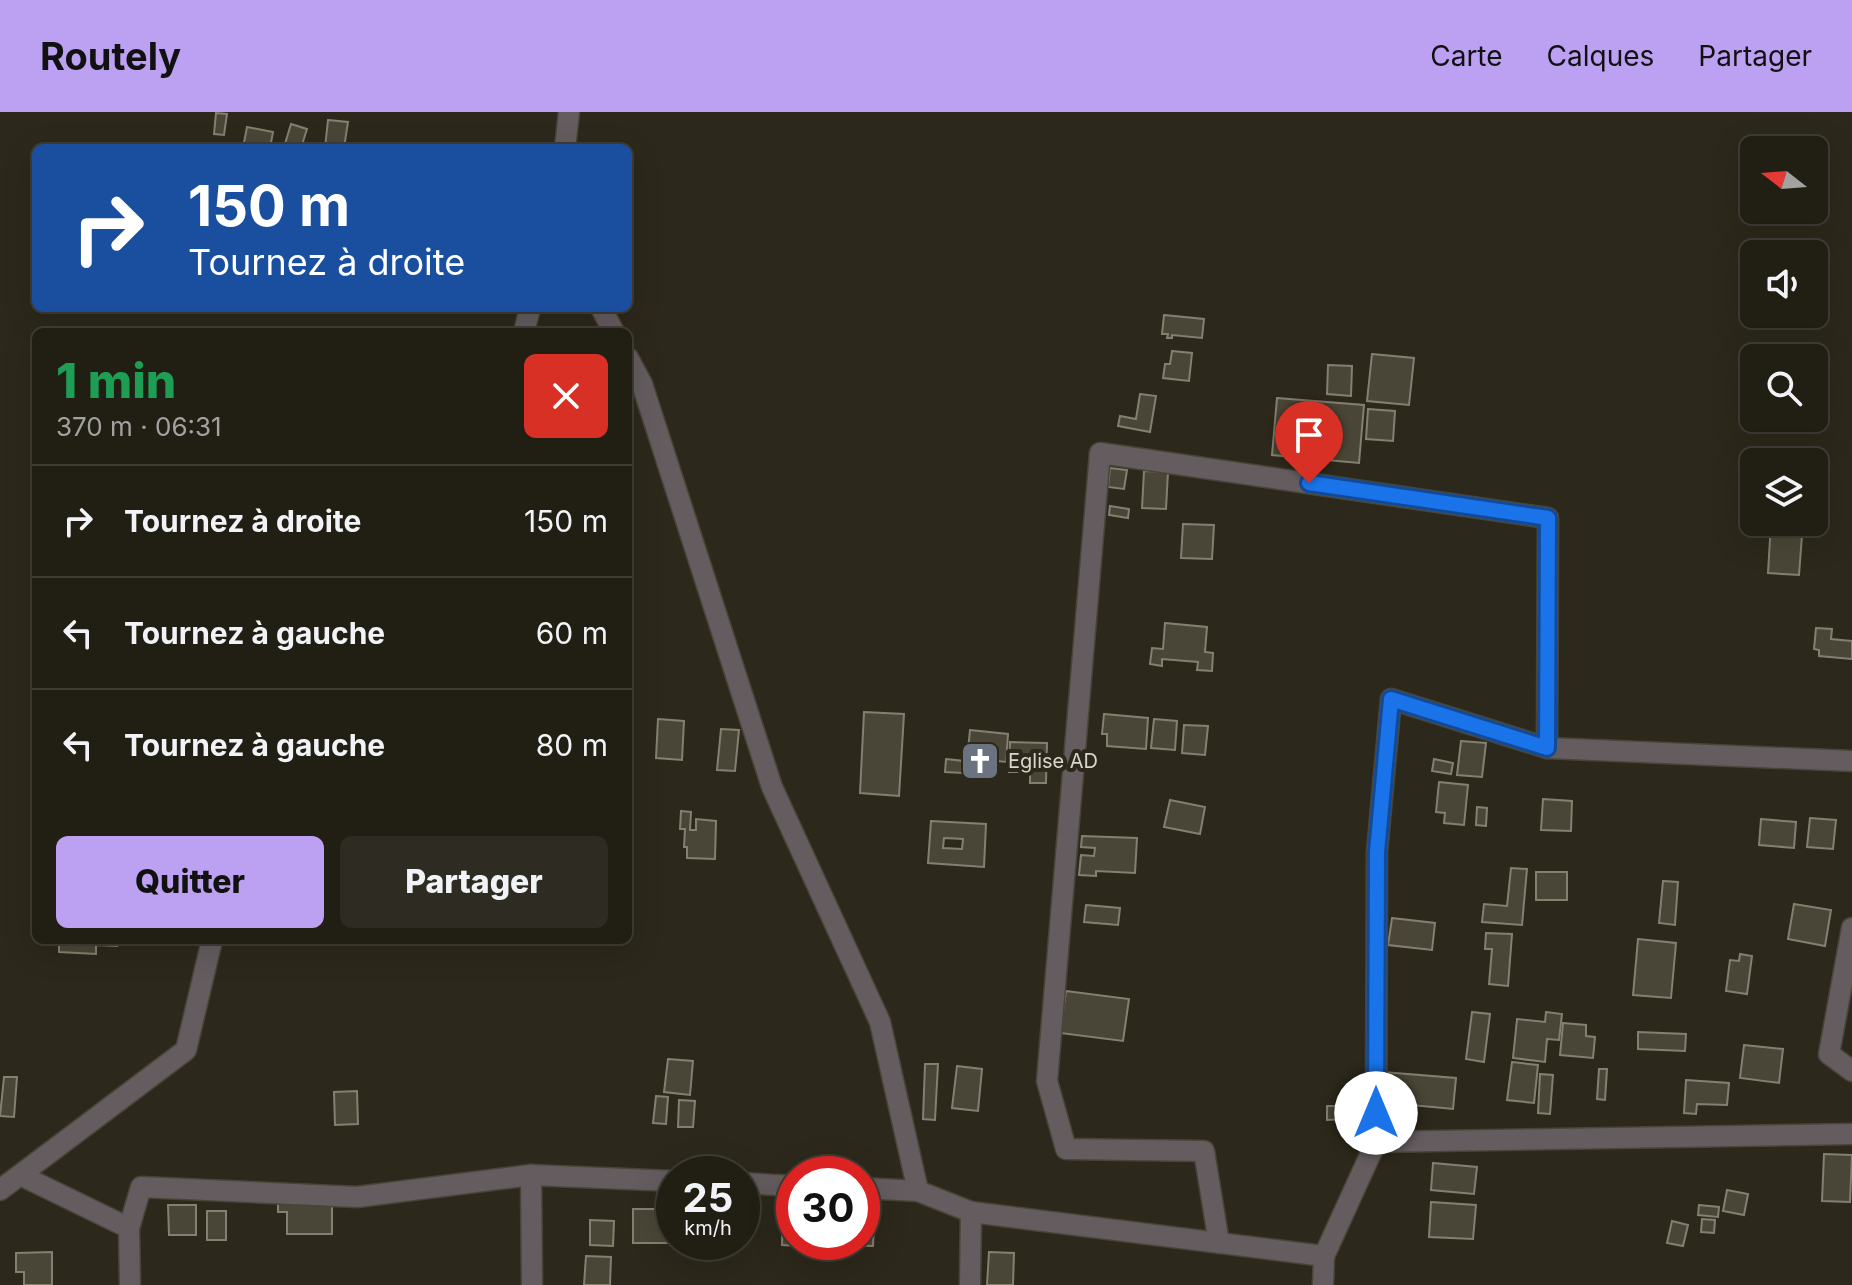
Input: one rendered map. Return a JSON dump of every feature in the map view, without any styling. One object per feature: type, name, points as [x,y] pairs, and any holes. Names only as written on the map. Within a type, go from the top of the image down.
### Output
[{"type":"street","points":[[565,144],[569,112]]},
{"type":"street","points":[[632,365],[642,384],[772,787],[880,1022],[918,1191]]},
{"type":"street","points":[[1219,1243],[1204,1151],[1066,1149],[1047,1081],[1100,453],[1548,518],[1547,748]]},
{"type":"street","points":[[1323,1285],[1324,1256],[1376,1142],[1377,852],[1391,699],[1547,748],[1852,761]]},
{"type":"street","points":[[1852,928],[1829,1054],[1852,1071]]},
{"type":"street","points":[[0,1190],[186,1050],[211,944]]},
{"type":"street","points":[[1376,1142],[1852,1134]]},
{"type":"street","points":[[20,1175],[129,1228]]},
{"type":"street","points":[[531,1175],[532,1285]]},
{"type":"street","points":[[130,1285],[129,1228],[141,1187],[357,1197],[531,1175],[656,1180]]},
{"type":"street","points":[[880,1189],[918,1191],[971,1212],[1324,1256]]},
{"type":"street","points":[[970,1285],[971,1212]]},
{"type":"building","points":[[216,113],[227,114],[224,135],[214,134]]},
{"type":"building","points":[[328,120],[348,122],[345,144],[325,144]]},
{"type":"building","points":[[291,124],[307,129],[302,144],[285,144]]},
{"type":"building","points":[[247,127],[273,132],[271,144],[244,144]]},
{"type":"building","points":[[1164,315],[1204,319],[1202,338],[1172,335],[1172,338],[1167,338],[1168,334],[1162,334]]},
{"type":"building","points":[[1172,351],[1192,353],[1189,381],[1163,378],[1165,364],[1170,364]]},
{"type":"building","points":[[1372,354],[1414,358],[1409,405],[1367,401]]},
{"type":"building","points":[[1328,365],[1352,366],[1351,396],[1327,394]]},
{"type":"building","points":[[1140,394],[1156,396],[1150,432],[1118,426],[1120,416],[1136,419]]},
{"type":"building","points":[[1277,398],[1364,405],[1359,463],[1272,455]]},
{"type":"building","points":[[1368,409],[1395,411],[1393,441],[1366,439]]},
{"type":"building","points":[[1110,468],[1127,470],[1124,489],[1108,487]]},
{"type":"building","points":[[1144,471],[1168,472],[1166,509],[1142,508]]},
{"type":"building","points":[[1110,506],[1129,509],[1128,518],[1109,515]]},
{"type":"building","points":[[1183,524],[1214,525],[1212,559],[1181,558]]},
{"type":"building","points":[[1770,536],[1802,536],[1799,575],[1768,573]]},
{"type":"building","points":[[1165,623],[1207,627],[1205,652],[1213,653],[1212,671],[1197,670],[1198,662],[1162,659],[1162,666],[1150,664],[1152,648],[1163,649]]},
{"type":"building","points":[[1816,628],[1832,629],[1831,639],[1852,641],[1852,659],[1819,656],[1819,650],[1814,649]]},
{"type":"building","points":[[864,712],[904,714],[899,796],[860,793]]},
{"type":"building","points":[[1104,714],[1148,718],[1146,749],[1107,746],[1107,734],[1102,734]]},
{"type":"building","points":[[658,719],[684,721],[682,760],[656,758]]},
{"type":"building","points":[[1154,719],[1177,721],[1175,750],[1151,748]]},
{"type":"building","points":[[1184,725],[1208,726],[1205,755],[1182,753]]},
{"type":"building","points":[[721,729],[739,730],[735,771],[717,770]]},
{"type":"building","points":[[970,730],[1008,734],[1006,762],[998,761],[997,772],[966,769]]},
{"type":"building","points":[[1461,741],[1486,743],[1482,777],[1457,775]]},
{"type":"building","points":[[1010,742],[1047,743],[1046,783],[1030,783],[1030,772],[1009,772]]},
{"type":"building","points":[[946,759],[964,761],[963,773],[945,772]]},
{"type":"building","points":[[1434,759],[1453,763],[1451,774],[1432,771]]},
{"type":"building","points":[[1439,782],[1468,785],[1464,825],[1444,823],[1445,813],[1436,812]]},
{"type":"building","points":[[1543,799],[1572,801],[1571,831],[1541,830]]},
{"type":"building","points":[[1170,800],[1205,807],[1200,834],[1164,827]]},
{"type":"building","points":[[1477,807],[1487,808],[1486,826],[1476,825]]},
{"type":"building","points":[[681,811],[691,812],[690,830],[696,830],[696,819],[716,821],[715,859],[687,858],[685,829],[680,829]]},
{"type":"building","points":[[1810,818],[1836,820],[1833,849],[1807,847]]},
{"type":"building","points":[[1761,819],[1796,822],[1794,848],[1759,845]]},
{"type":"building","points":[[931,821],[986,824],[984,867],[928,863]],"holes":[[[944,838],[963,839],[962,849],[943,848]]]},
{"type":"building","points":[[1082,836],[1137,838],[1135,873],[1096,871],[1096,876],[1079,875],[1081,855],[1094,856],[1095,848],[1081,847]]},
{"type":"building","points":[[1511,868],[1527,869],[1522,925],[1482,922],[1484,904],[1507,906]]},
{"type":"building","points":[[1536,872],[1567,872],[1567,900],[1536,900]]},
{"type":"building","points":[[1663,881],[1678,882],[1675,925],[1659,923]]},
{"type":"building","points":[[1794,904],[1831,910],[1825,946],[1788,939]]},
{"type":"building","points":[[1086,905],[1120,908],[1118,925],[1084,922]]},
{"type":"building","points":[[1392,918],[1435,923],[1432,950],[1388,945]]},
{"type":"building","points":[[1486,933],[1512,934],[1508,986],[1489,984],[1492,949],[1485,949]]},
{"type":"building","points":[[1638,939],[1676,943],[1671,998],[1633,995]]},
{"type":"building","points":[[59,944],[117,944],[96,945],[96,954],[59,952]]},
{"type":"building","points":[[1740,954],[1752,956],[1747,994],[1726,991],[1730,960],[1739,961]]},
{"type":"building","points":[[1066,991],[1129,999],[1123,1041],[1060,1033]]},
{"type":"building","points":[[1472,1012],[1490,1014],[1484,1062],[1466,1059]]},
{"type":"building","points":[[1546,1012],[1562,1014],[1559,1040],[1547,1039],[1545,1062],[1513,1058],[1517,1019],[1545,1022]]},
{"type":"building","points":[[1563,1023],[1586,1025],[1586,1036],[1595,1037],[1593,1058],[1560,1055]]},
{"type":"building","points":[[1638,1032],[1686,1034],[1685,1051],[1638,1049]]},
{"type":"building","points":[[1744,1045],[1783,1049],[1779,1083],[1740,1078]]},
{"type":"building","points":[[668,1059],[693,1061],[690,1095],[664,1092]]},
{"type":"building","points":[[1512,1062],[1538,1065],[1534,1103],[1507,1100]]},
{"type":"building","points":[[925,1064],[938,1064],[935,1120],[923,1119]]},
{"type":"building","points":[[957,1066],[982,1069],[978,1111],[952,1108]]},
{"type":"building","points":[[1599,1069],[1607,1069],[1605,1100],[1597,1099]]},
{"type":"building","points":[[1383,1072],[1456,1078],[1453,1109],[1380,1102]]},
{"type":"building","points":[[1540,1074],[1553,1075],[1550,1114],[1538,1113]]},
{"type":"building","points":[[4,1077],[17,1077],[14,1117],[0,1116]]},
{"type":"building","points":[[1686,1080],[1729,1083],[1727,1105],[1697,1104],[1696,1114],[1684,1113]]},
{"type":"building","points":[[357,1091],[358,1124],[335,1125],[334,1092]]},
{"type":"building","points":[[656,1096],[668,1097],[666,1124],[653,1123]]},
{"type":"building","points":[[679,1100],[695,1101],[693,1127],[678,1127]]},
{"type":"building","points":[[1327,1106],[1348,1106],[1348,1119],[1327,1120]]},
{"type":"building","points":[[1824,1154],[1852,1155],[1850,1202],[1822,1201]]},
{"type":"building","points":[[1433,1163],[1477,1167],[1474,1194],[1431,1190]]},
{"type":"building","points":[[1727,1190],[1748,1194],[1744,1215],[1723,1211]]},
{"type":"building","points":[[332,1202],[332,1234],[287,1234],[287,1212],[278,1212],[278,1203]]},
{"type":"building","points":[[1431,1202],[1476,1205],[1473,1239],[1429,1237]]},
{"type":"building","points":[[168,1205],[196,1205],[196,1235],[169,1235]]},
{"type":"building","points":[[1699,1205],[1719,1207],[1718,1217],[1698,1215]]},
{"type":"building","points":[[633,1209],[656,1209],[656,1243],[633,1243]]},
{"type":"building","points":[[207,1211],[226,1211],[226,1240],[207,1240]]},
{"type":"building","points":[[1702,1219],[1715,1220],[1714,1233],[1701,1232]]},
{"type":"building","points":[[590,1220],[614,1221],[613,1246],[590,1245]]},
{"type":"building","points":[[1672,1221],[1688,1225],[1683,1246],[1667,1243]]},
{"type":"building","points":[[52,1252],[52,1285],[24,1285],[24,1272],[16,1272],[16,1253]]},
{"type":"building","points":[[989,1252],[1014,1253],[1013,1285],[987,1285]]},
{"type":"building","points":[[586,1256],[611,1257],[610,1285],[584,1285]]},
{"type":"place","name":"Eglise AD","points":[[980,761]]},
{"type":"route","points":[[1309,483],[1548,518],[1547,748],[1391,699],[1377,852],[1376,1113]]}]
